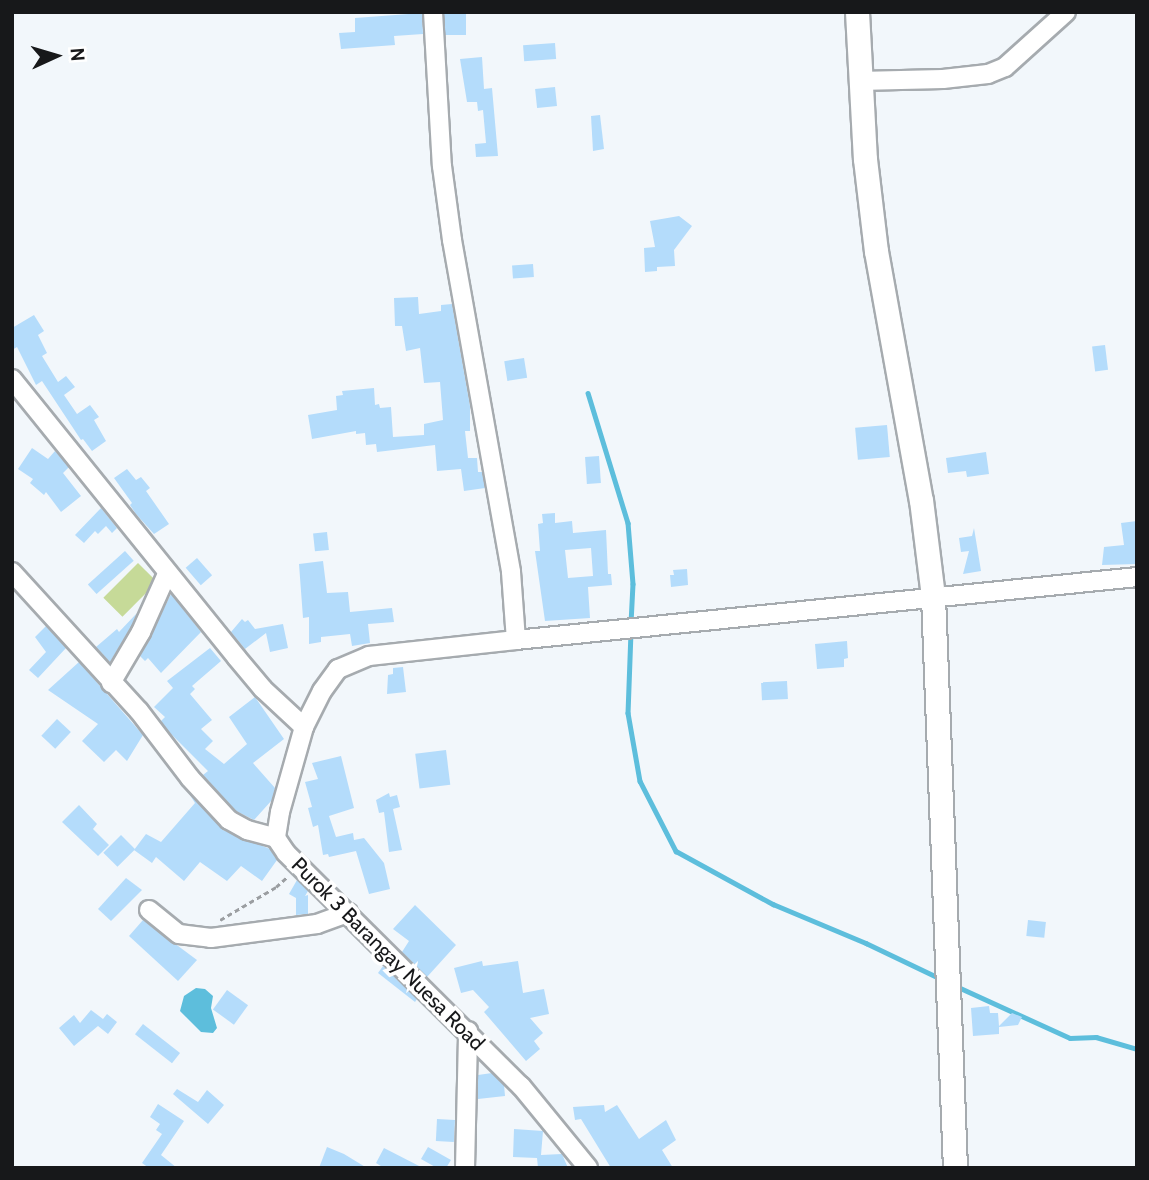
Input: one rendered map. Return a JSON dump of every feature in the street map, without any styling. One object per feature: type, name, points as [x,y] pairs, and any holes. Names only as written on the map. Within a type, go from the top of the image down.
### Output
[{"type":"main road","points":[[857,12],[859,81],[876,251],[921,500],[933,596],[955,1168]]},
{"type":"street","points":[[433,12],[444,178],[511,572],[516,640]]},
{"type":"street","points":[[859,81],[943,79],[988,74],[1005,67],[1066,12]]},
{"type":"street","points":[[12,379],[167,574],[263,689],[304,727]]},
{"type":"street","points":[[12,572],[139,711],[190,778],[229,820],[247,830],[276,838]]},
{"type":"street","points":[[111,683],[141,632],[167,574]]},
{"type":"street","name":"Purok 3 Barangay Nuesa Road","points":[[588,1168],[521,1086],[286,853],[276,838],[280,812],[304,727],[322,691],[338,669],[369,656],[1137,577]]},
{"type":"street","points":[[149,910],[179,934],[190,938],[223,938],[317,924],[348,913]]},
{"type":"street","points":[[465,1168],[468,1031]]},
{"type":"path","points":[[190,938],[276,887],[300,864]]},
{"type":"green space","points":[[138,563],[157,582],[122,617],[103,598]]},
{"type":"water","points":[[196,988],[205,989],[213,996],[211,1008],[217,1028],[213,1033],[201,1032],[180,1011],[184,996]]},
{"type":"building","points":[[444,12],[466,12],[466,35],[444,35]]},
{"type":"building","points":[[422,13],[423,34],[394,36],[395,45],[341,49],[339,33],[355,32],[355,18]]},
{"type":"building","points":[[555,43],[556,59],[524,61],[523,45]]},
{"type":"building","points":[[482,57],[484,89],[492,88],[498,156],[476,157],[475,144],[486,143],[483,110],[478,111],[477,102],[467,102],[460,59]]},
{"type":"building","points":[[555,87],[557,106],[537,108],[535,89]]},
{"type":"building","points":[[600,115],[604,149],[593,151],[591,116]]},
{"type":"building","points":[[679,216],[692,226],[674,250],[675,266],[657,267],[657,271],[645,272],[644,248],[655,247],[650,221]]},
{"type":"building","points":[[533,264],[534,277],[513,278],[512,265]]},
{"type":"building","points":[[418,297],[419,314],[441,311],[441,305],[452,304],[470,406],[470,431],[465,431],[468,458],[477,458],[478,472],[482,472],[485,488],[464,491],[461,469],[437,471],[435,445],[377,452],[376,444],[366,445],[365,433],[356,434],[356,431],[312,439],[308,415],[337,410],[336,396],[343,395],[342,391],[374,388],[375,405],[379,404],[380,408],[391,407],[393,437],[424,435],[424,424],[443,420],[440,382],[424,383],[420,348],[406,351],[402,326],[395,326],[394,298]]},
{"type":"building","points":[[34,315],[44,331],[38,335],[47,353],[42,356],[58,382],[66,376],[75,387],[64,395],[77,414],[90,405],[99,417],[94,420],[106,441],[92,451],[83,439],[81,440],[42,381],[36,385],[17,347],[12,350],[12,328]]},
{"type":"building","points":[[1105,345],[1108,370],[1095,371],[1092,347]]},
{"type":"building","points":[[524,358],[527,378],[507,381],[504,361]]},
{"type":"building","points":[[887,425],[890,457],[858,460],[855,428]]},
{"type":"building","points":[[32,448],[48,459],[55,451],[69,467],[63,473],[81,496],[61,512],[46,492],[44,495],[30,483],[33,479],[18,469]]},
{"type":"building","points":[[986,452],[989,474],[967,477],[966,471],[948,473],[946,458]]},
{"type":"building","points":[[599,456],[601,483],[587,484],[585,457]]},
{"type":"building","points":[[127,469],[136,480],[141,477],[150,488],[146,491],[169,524],[154,534],[136,514],[130,505],[132,503],[114,478]]},
{"type":"building","points":[[101,508],[117,528],[112,533],[106,526],[98,534],[95,531],[84,543],[75,535]]},
{"type":"building","points":[[555,513],[555,523],[572,521],[573,533],[606,530],[608,574],[611,574],[612,585],[588,587],[590,618],[545,621],[535,551],[540,551],[538,524],[543,523],[542,514]],"holes":[[[591,548],[593,576],[568,578],[565,550]]]},
{"type":"building","points":[[1137,521],[1137,564],[1102,565],[1104,547],[1124,545],[1121,523]]},
{"type":"building","points":[[974,528],[981,571],[963,574],[969,551],[961,552],[959,538],[972,536]]},
{"type":"building","points":[[327,532],[329,550],[315,551],[313,533]]},
{"type":"building","points":[[125,551],[134,561],[97,594],[88,584]]},
{"type":"building","points":[[197,558],[212,575],[201,585],[186,568]]},
{"type":"building","points":[[323,561],[327,593],[348,592],[350,612],[392,608],[394,622],[368,624],[370,643],[352,646],[350,634],[321,637],[321,642],[309,644],[309,617],[303,618],[299,564]]},
{"type":"building","points":[[687,569],[688,585],[671,587],[670,575],[674,575],[673,570]]},
{"type":"building","points":[[171,594],[201,632],[161,673],[148,658],[145,661],[140,656]]},
{"type":"building","points":[[137,613],[110,662],[96,647],[117,629],[119,632]]},
{"type":"building","points":[[242,619],[245,622],[248,620],[255,629],[283,624],[288,648],[270,652],[266,633],[245,649],[231,632]]},
{"type":"building","points":[[46,626],[66,648],[38,678],[29,670],[46,652],[35,637]]},
{"type":"building","points":[[847,641],[848,658],[844,659],[844,667],[817,669],[815,644]]},
{"type":"building","points":[[210,648],[221,661],[192,686],[195,689],[190,694],[212,720],[201,729],[213,741],[205,749],[224,764],[247,744],[229,717],[255,697],[284,739],[253,763],[275,788],[272,800],[254,820],[236,811],[203,775],[208,771],[168,731],[161,721],[165,717],[154,707],[173,688],[167,681]]},
{"type":"building","points":[[79,662],[143,735],[127,761],[116,750],[104,762],[82,741],[98,724],[48,690]]},
{"type":"building","points":[[403,667],[406,692],[387,694],[388,675],[393,674],[393,668]]},
{"type":"building","points":[[787,681],[788,699],[762,700],[761,682]]},
{"type":"building","points":[[57,719],[71,732],[55,749],[41,736]]},
{"type":"building","points":[[446,750],[450,785],[419,789],[415,754]]},
{"type":"building","points":[[341,756],[354,808],[329,816],[336,837],[353,833],[354,840],[364,838],[384,863],[390,889],[369,894],[356,851],[329,857],[328,854],[323,855],[318,825],[313,827],[308,808],[312,807],[305,782],[318,779],[312,763]]},
{"type":"building","points":[[188,792],[223,830],[270,849],[277,860],[262,881],[241,866],[227,881],[200,862],[184,881],[156,857],[152,863],[134,850],[146,834],[161,842],[195,803]]},
{"type":"building","points":[[389,793],[390,797],[397,795],[400,807],[393,809],[402,850],[389,852],[384,812],[379,813],[376,800]]},
{"type":"building","points":[[79,805],[97,824],[93,829],[109,845],[98,856],[62,822]]},
{"type":"building","points":[[121,835],[135,849],[117,867],[103,853]]},
{"type":"building","points":[[126,878],[142,890],[111,921],[98,909]]},
{"type":"building","points":[[297,880],[308,891],[305,896],[308,895],[308,914],[296,915],[296,898],[289,894]]},
{"type":"building","points":[[415,905],[456,945],[427,977],[402,952],[409,941],[393,929]]},
{"type":"building","points":[[143,920],[197,960],[178,981],[129,936]]},
{"type":"building","points":[[1028,920],[1046,922],[1044,938],[1026,936]]},
{"type":"building","points":[[482,961],[483,966],[518,961],[523,993],[544,989],[549,1014],[530,1018],[543,1033],[534,1041],[540,1049],[526,1061],[484,1012],[489,1007],[473,990],[461,993],[454,968]]},
{"type":"building","points":[[383,966],[417,999],[415,1002],[378,973]]},
{"type":"building","points":[[227,990],[248,1005],[234,1025],[213,1009]]},
{"type":"building","points":[[989,1006],[990,1013],[998,1013],[999,1026],[1012,1013],[1022,1017],[1018,1025],[999,1027],[999,1034],[973,1036],[971,1008]]},
{"type":"building","points":[[91,1010],[103,1019],[107,1014],[117,1022],[108,1034],[98,1026],[74,1046],[59,1028],[74,1015],[80,1023]]},
{"type":"building","points":[[143,1024],[180,1053],[172,1063],[135,1034]]},
{"type":"building","points":[[492,1073],[504,1085],[505,1096],[478,1099],[478,1075]]},
{"type":"building","points":[[177,1089],[198,1102],[207,1090],[224,1105],[208,1124],[173,1094]]},
{"type":"building","points":[[158,1104],[184,1121],[161,1155],[177,1168],[149,1168],[142,1163],[162,1134],[156,1130],[160,1124],[150,1117]]},
{"type":"building","points":[[604,1105],[605,1112],[617,1105],[639,1139],[666,1120],[676,1140],[662,1150],[673,1168],[611,1168],[581,1119],[575,1120],[573,1107]]},
{"type":"building","points":[[437,1119],[455,1120],[454,1142],[436,1141]]},
{"type":"building","points":[[514,1129],[543,1131],[541,1155],[562,1154],[568,1168],[538,1168],[537,1158],[513,1157]]},
{"type":"building","points":[[327,1147],[344,1154],[367,1168],[319,1168]]},
{"type":"building","points":[[428,1147],[451,1160],[446,1168],[437,1168],[421,1159]]},
{"type":"building","points":[[384,1148],[423,1168],[384,1168],[376,1163]]},
{"type":"waterway","points":[[588,393],[628,523],[633,584],[631,624]]},
{"type":"waterway","points":[[631,632],[628,713],[640,781],[676,851],[773,904],[866,943],[941,979]]},
{"type":"waterway","points":[[956,986],[1070,1038],[1096,1037],[1137,1049]]}]
